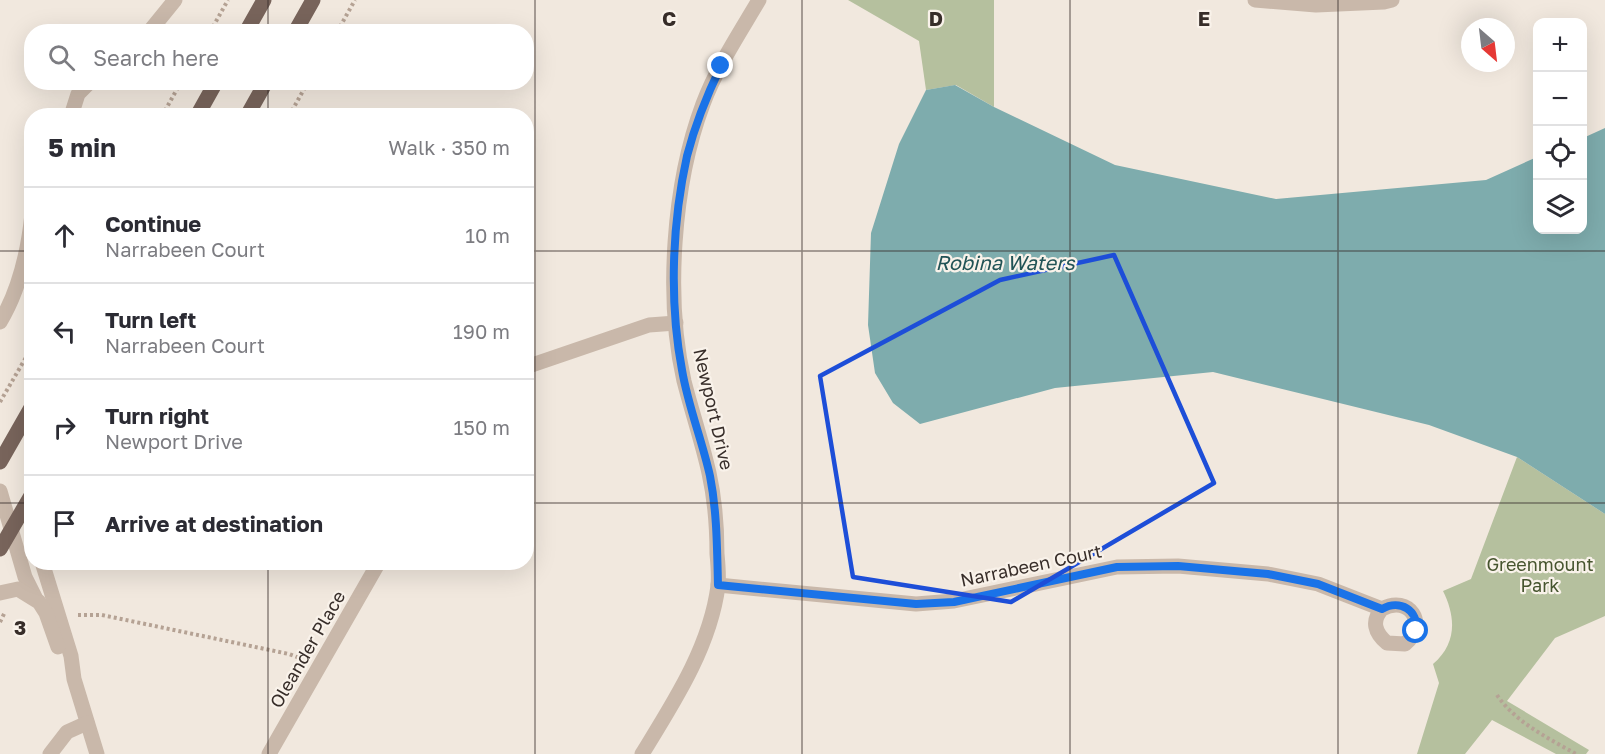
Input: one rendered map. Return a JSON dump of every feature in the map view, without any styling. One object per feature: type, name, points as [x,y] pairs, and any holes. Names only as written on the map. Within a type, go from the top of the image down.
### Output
[{"type":"main road","points":[[250,24],[264,0]]},
{"type":"main road","points":[[300,24],[313,0]]},
{"type":"main road","points":[[201,108],[212,90]]},
{"type":"main road","points":[[251,108],[262,90]]},
{"type":"main road","points":[[0,462],[24,420]]},
{"type":"main road","points":[[0,549],[24,508]]},
{"type":"street","points":[[156,24],[175,0]]},
{"type":"street","name":"Newport Drive","points":[[642,754],[681,688],[705,637],[718,585],[715,505],[682,369],[676,323],[674,271],[678,216],[687,156],[716,76],[759,0]]},
{"type":"street","points":[[1255,0],[1316,4],[1392,0]]},
{"type":"street","points":[[74,108],[78,94],[82,90]]},
{"type":"street","points":[[0,322],[15,290],[24,263]]},
{"type":"street","points":[[534,364],[649,325],[676,323]]},
{"type":"street","points":[[0,491],[25,577],[46,613],[62,659],[74,679]]},
{"type":"street","name":"Narrabeen Court","points":[[718,585],[916,604],[954,602],[1117,567],[1178,566],[1268,574],[1318,584],[1382,609]]},
{"type":"street","points":[[44,570],[71,656],[74,679],[97,754]]},
{"type":"street","name":"Oleander Place","points":[[269,754],[375,570]]},
{"type":"street","points":[[0,593],[18,589],[39,602]]},
{"type":"street","points":[[50,754],[67,732],[87,723]]},
{"type":"path","points":[[214,24],[228,0]]},
{"type":"path","points":[[342,24],[355,0]]},
{"type":"path","points":[[166,108],[177,90]]},
{"type":"path","points":[[293,108],[304,90]]},
{"type":"path","points":[[0,402],[24,361]]},
{"type":"path","points":[[60,620],[78,615],[102,615],[289,654],[320,668]]},
{"type":"path","points":[[1497,695],[1505,707],[1520,720],[1576,754]]},
{"type":"highlighted area","points":[[1114,255],[1214,483],[1011,602],[853,577],[820,376],[1000,280]]},
{"type":"green space","points":[[848,0],[994,0],[994,107],[956,85],[926,90],[919,41]]},
{"type":"green space","name":"Greenmount Park","points":[[1517,457],[1605,514],[1605,616],[1555,638],[1507,701],[1589,750],[1586,754],[1556,754],[1492,720],[1465,754],[1417,754],[1439,683],[1433,664],[1447,648],[1452,630],[1450,611],[1443,591],[1471,579]]},
{"type":"water","name":"Robina Waters","points":[[955,85],[994,107],[1115,165],[1276,199],[1486,180],[1533,159],[1533,234],[1587,234],[1587,136],[1605,128],[1605,514],[1517,457],[1429,425],[1213,372],[1055,388],[920,424],[893,403],[875,373],[868,325],[871,233],[899,144],[926,90]]},
{"type":"route","points":[[721,66],[704,104],[687,156],[678,216],[674,271],[676,323],[682,369],[715,505],[718,585],[916,604],[954,602],[1117,567],[1178,566],[1268,574],[1318,584],[1382,609],[1389,605],[1400,604],[1409,609],[1414,616],[1417,623],[1416,631]]}]
